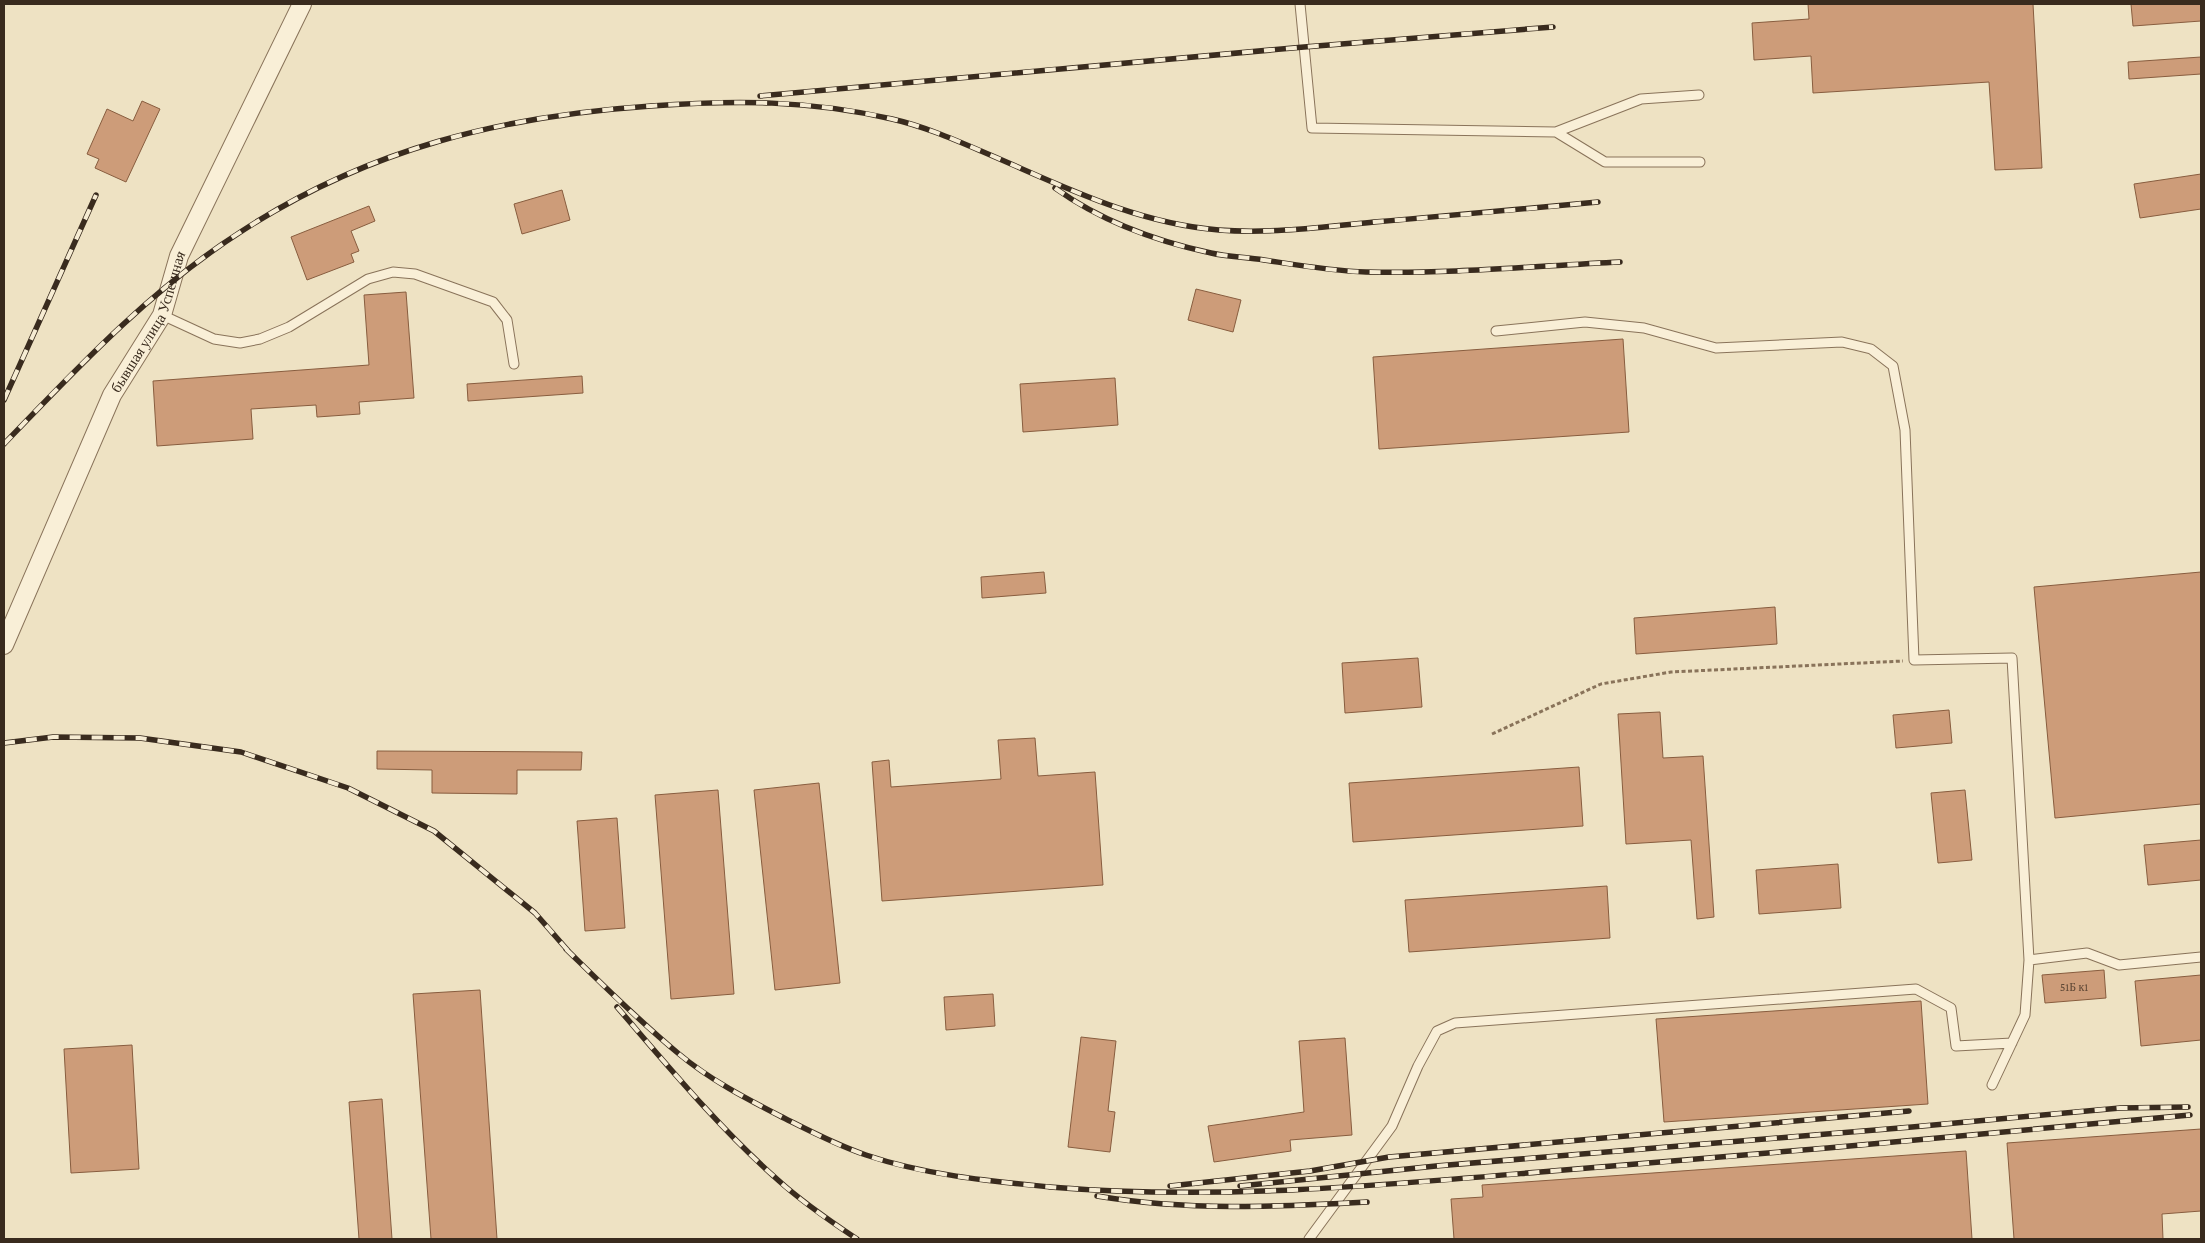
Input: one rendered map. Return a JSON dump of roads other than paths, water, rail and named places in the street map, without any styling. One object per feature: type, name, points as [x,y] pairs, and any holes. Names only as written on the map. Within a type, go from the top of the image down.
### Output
[{"type":"street","name":"бывшая улица Успешная","points":[[4,645],[112,395],[162,315],[179,256],[302,4]]},
{"type":"lane","points":[[1300,4],[1312,128],[1556,132],[1641,99],[1699,95]]},
{"type":"lane","points":[[1556,132],[1605,162],[1700,162]]},
{"type":"lane","points":[[162,315],[191,330],[214,338],[240,343],[260,339],[289,327],[368,279],[392,272],[415,274],[493,302],[507,320],[514,364]]},
{"type":"lane","points":[[1496,331],[1585,322],[1644,328],[1716,348],[1842,342],[1871,349],[1893,366],[1905,430],[1914,660],[2012,658],[2029,960],[2025,1015],[1992,1085]]},
{"type":"lane","points":[[2029,960],[2087,953],[2119,965],[2201,957]]},
{"type":"lane","points":[[1309,1239],[1392,1126],[1418,1066],[1437,1032],[1456,1023],[1916,989],[1952,1008],[1956,1046],[2012,1043]]},
{"type":"railway","points":[[760,96],[1304,47],[1553,27]]},
{"type":"railway","points":[[4,444],[88,358],[146,304],[177,278],[242,231],[290,202],[338,178],[387,158],[489,128],[542,118],[651,106],[712,103],[772,103],[831,108],[892,119],[938,133],[1068,189],[1126,211],[1187,226],[1219,230],[1258,231],[1296,229],[1598,202]]},
{"type":"railway","points":[[1055,188],[1110,220],[1149,236],[1217,254],[1314,268],[1366,272],[1429,272],[1620,262]]},
{"type":"railway","points":[[4,400],[96,195]]},
{"type":"railway","points":[[4,743],[53,737],[140,738],[241,752],[348,788],[434,831],[535,913],[571,954]]},
{"type":"railway","points":[[566,949],[635,1016],[691,1063],[728,1088],[780,1116],[844,1147],[888,1162],[980,1180],[1027,1185],[1113,1191],[1239,1192],[1301,1190],[1791,1151],[2190,1115]]},
{"type":"railway","points":[[617,1007],[694,1096],[756,1160],[797,1196],[857,1239]]},
{"type":"railway","points":[[1240,1186],[1436,1166],[2120,1108],[2188,1107]]},
{"type":"railway","points":[[1170,1186],[1310,1171],[1389,1157],[1909,1111]]},
{"type":"railway","points":[[1097,1196],[1131,1201],[1198,1206],[1265,1206],[1367,1202]]}]
